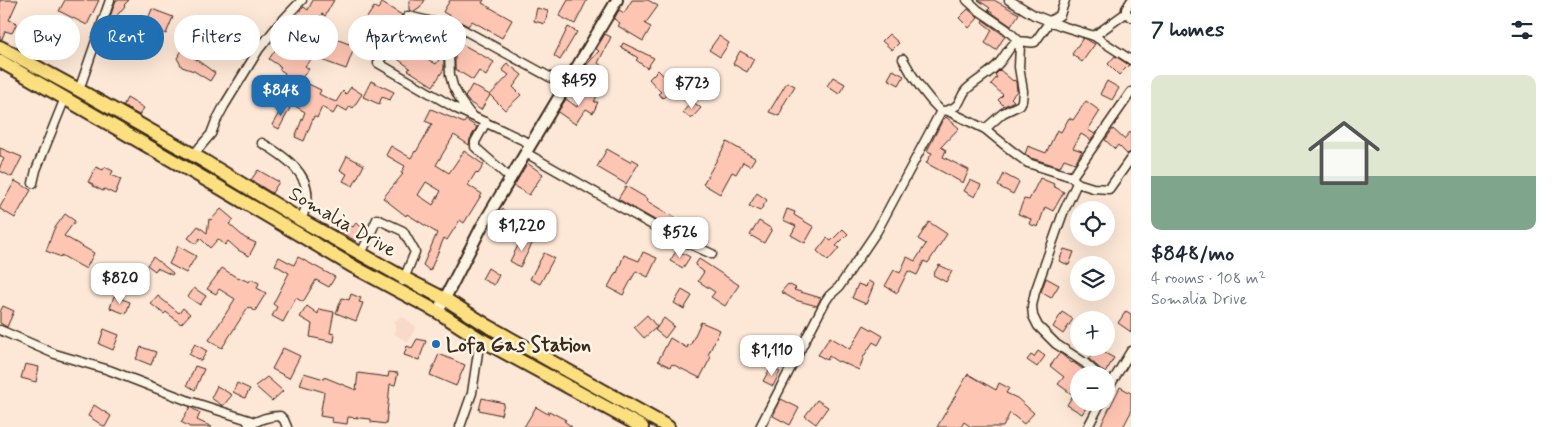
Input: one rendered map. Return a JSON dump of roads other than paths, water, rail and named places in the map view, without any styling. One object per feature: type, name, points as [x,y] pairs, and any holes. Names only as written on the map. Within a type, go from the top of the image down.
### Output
[{"type":"main road","name":"Somalia Drive","points":[[0,47],[80,90],[301,220],[445,299],[488,326],[668,427]]},
{"type":"main road","name":"Somalia Drive","points":[[0,61],[217,186],[294,233],[438,312],[480,339],[642,427]]},
{"type":"street","points":[[80,90],[110,0]]},
{"type":"street","points":[[193,155],[211,134],[224,106],[259,49],[302,0]]},
{"type":"street","points":[[438,312],[482,226],[617,0]]},
{"type":"street","points":[[967,0],[1019,41],[1032,44],[1050,21],[1060,15],[1065,0]]},
{"type":"street","points":[[1009,0],[1034,15],[1094,36],[1131,60]]},
{"type":"street","points":[[1094,36],[1128,15],[1126,9],[1131,1]]},
{"type":"street","points":[[466,31],[566,86]]},
{"type":"street","points":[[760,427],[825,302],[839,287],[876,231],[945,111],[960,102],[966,90],[991,71],[1015,42],[1019,41]]},
{"type":"street","points":[[985,129],[1003,113],[1020,105],[1022,101],[1019,41]]},
{"type":"street","points":[[903,59],[910,74],[932,102],[945,111],[985,129],[1028,163],[1072,176],[1077,184],[1109,189],[1131,158]]},
{"type":"street","points":[[380,60],[378,63],[472,117],[486,122],[668,234],[712,254]]},
{"type":"street","points":[[450,60],[450,75],[453,86],[462,104],[472,117]]},
{"type":"street","points":[[1072,176],[1131,92]]},
{"type":"street","points":[[34,183],[36,170],[65,98]]},
{"type":"street","points":[[486,122],[475,142],[475,147],[510,178]]},
{"type":"street","points":[[262,143],[279,153],[303,176],[308,190],[307,203],[301,220]]},
{"type":"street","points":[[1077,184],[1063,213],[1035,292],[1032,306],[1033,316],[1038,326],[1056,344],[1088,366]]},
{"type":"street","points":[[361,254],[377,219],[403,231],[415,252],[397,290]]},
{"type":"street","points":[[0,330],[55,354],[109,370],[252,425],[275,416],[280,416],[287,427]]},
{"type":"street","points":[[460,427],[472,393],[480,339]]},
{"type":"street","points":[[1115,376],[1131,351]]},
{"type":"street","points":[[1088,427],[1096,411]]},
{"type":"place","name":"Lofa Gas Station","points":[[436,344]]}]
